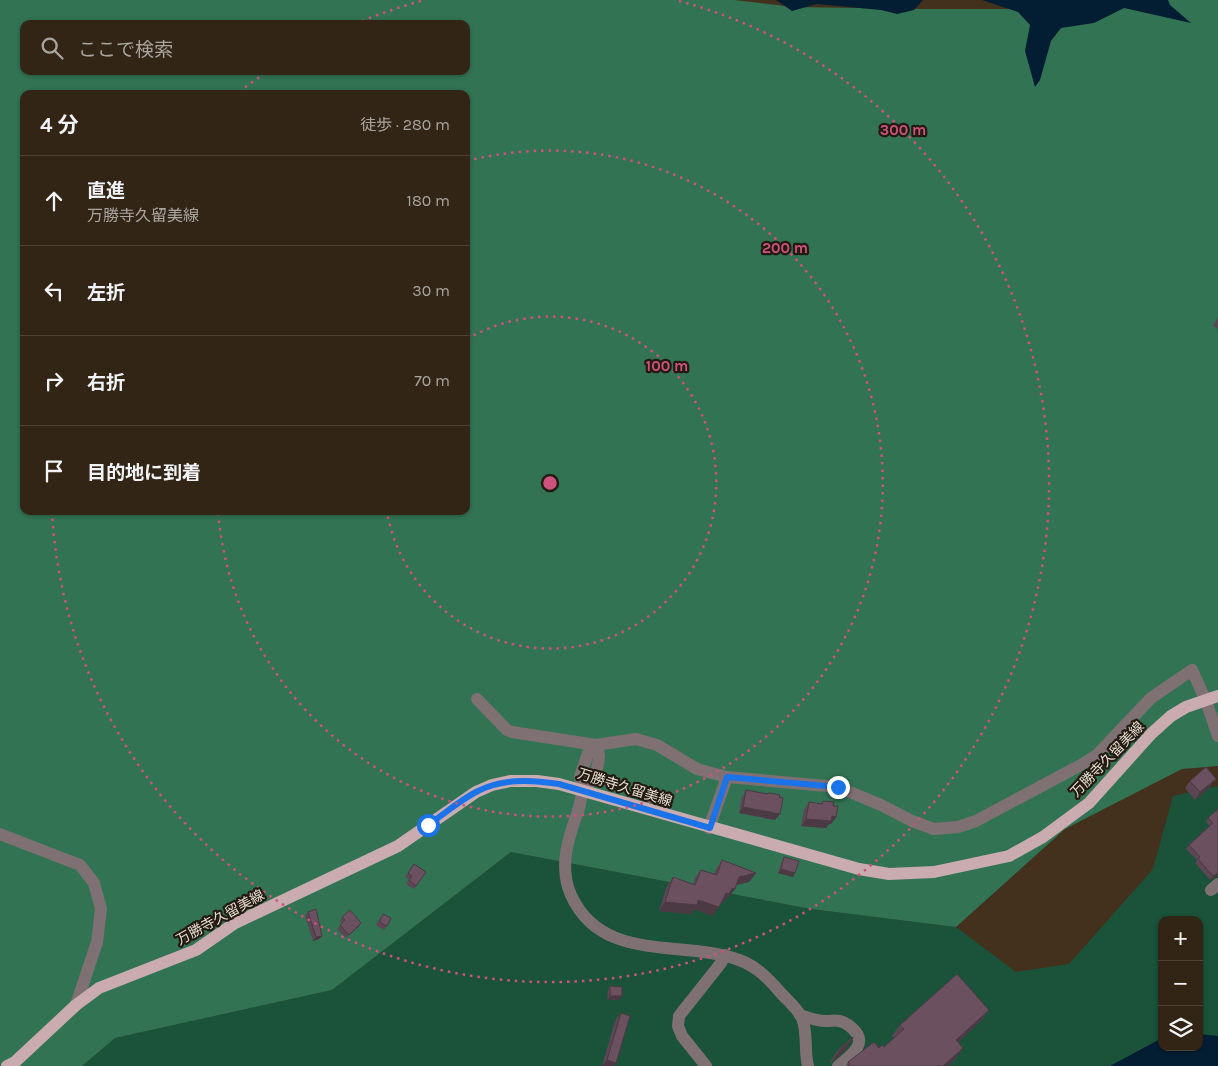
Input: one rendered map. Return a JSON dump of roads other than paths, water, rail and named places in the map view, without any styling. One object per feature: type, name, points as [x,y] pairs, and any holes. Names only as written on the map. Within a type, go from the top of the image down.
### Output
[{"type":"main road","name":"万勝寺久留美線","points":[[7,1066],[15,1062],[76,1005],[99,988],[196,950],[236,923],[398,846],[476,792],[492,785],[537,780],[559,784],[859,869],[889,874],[934,872],[1008,856],[1043,837],[1088,803],[1151,734],[1171,716],[1186,707],[1218,696]]},
{"type":"street","points":[[477,699],[507,730],[596,745],[636,738],[657,745],[697,769],[727,777],[838,787],[881,805],[912,821],[934,828],[958,827],[976,821],[1097,755],[1151,698],[1192,670],[1206,701],[1218,736]]},
{"type":"street","points":[[596,745],[588,753],[580,777],[584,790],[569,835],[565,860],[565,882],[572,898],[583,914],[601,931],[617,940],[634,944],[725,955],[741,960],[763,973],[800,1015],[805,1031],[805,1053],[808,1066]]},
{"type":"street","points":[[710,828],[727,777]]},
{"type":"street","points":[[0,834],[80,865],[94,883],[101,909],[97,942],[76,1005]]},
{"type":"street","points":[[706,1066],[682,1036],[678,1026],[680,1016],[721,963],[725,955]]},
{"type":"street","points":[[800,1015],[826,1022],[839,1020],[857,1032],[859,1045],[856,1051],[838,1066]]},
{"type":"water","points":[[776,0],[923,0],[914,10],[897,14],[881,10],[817,4],[792,11]]},
{"type":"water","points":[[982,0],[1168,0],[1170,5],[1191,23],[1124,8],[1094,23],[1061,28],[1051,41],[1040,80],[1035,87],[1025,51],[1030,25],[1018,12]]},
{"type":"water","points":[[1203,1034],[1218,1036],[1218,1066],[1110,1066],[1158,1040],[1158,1051],[1203,1051]]}]
